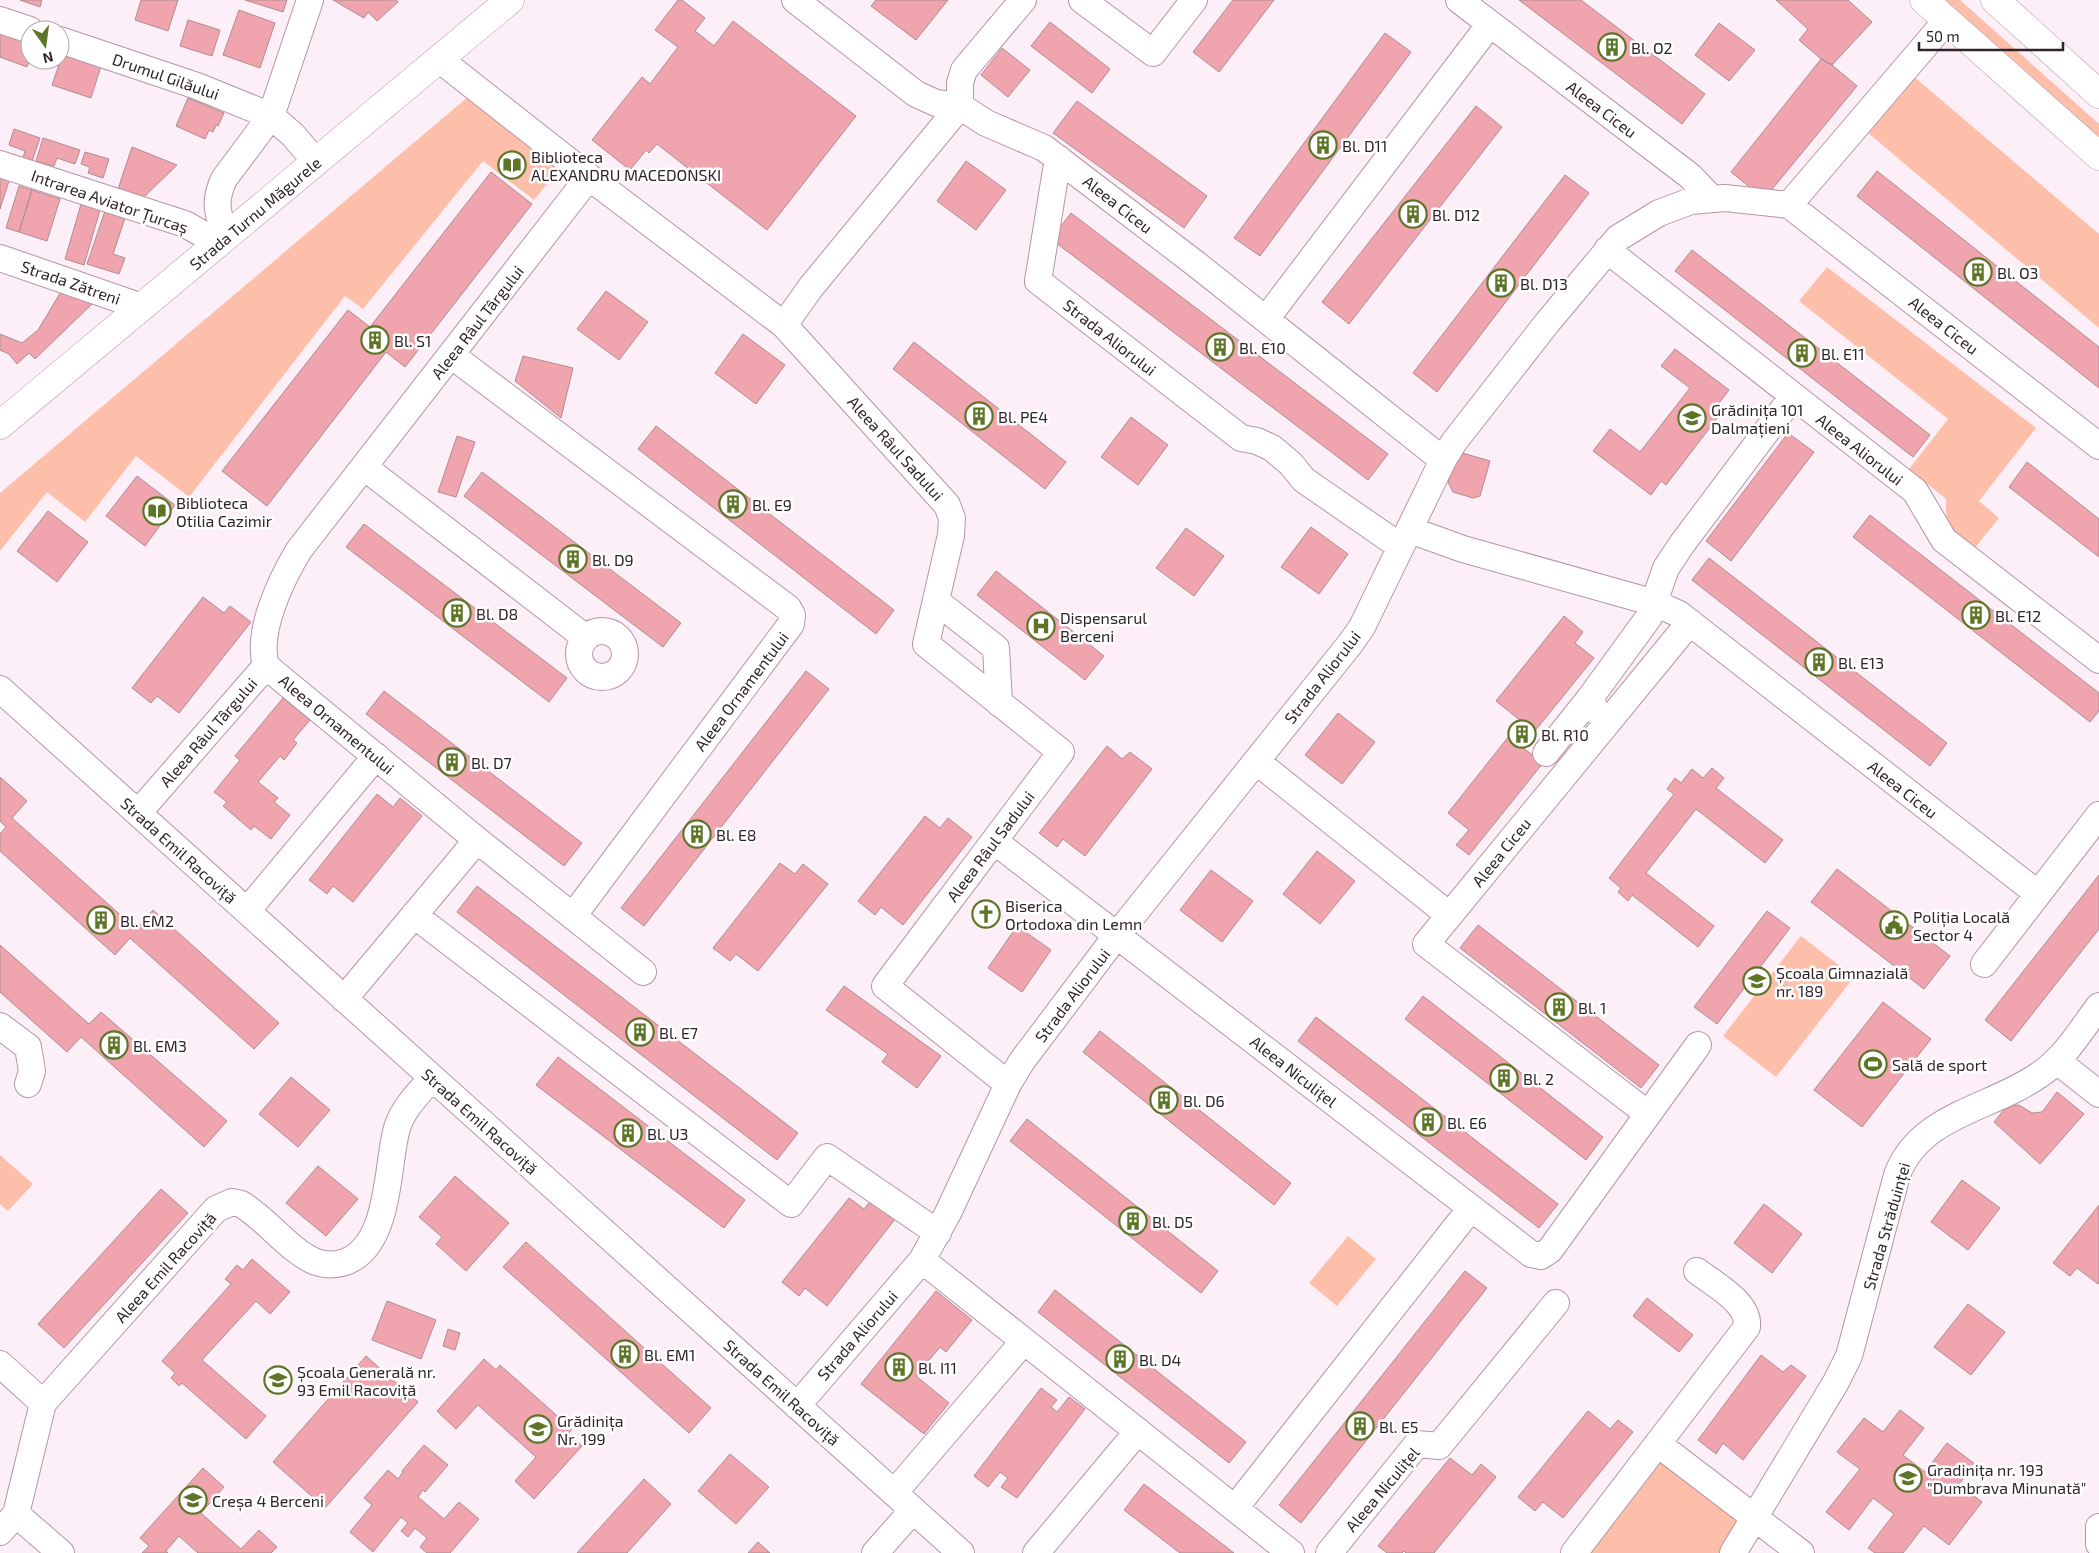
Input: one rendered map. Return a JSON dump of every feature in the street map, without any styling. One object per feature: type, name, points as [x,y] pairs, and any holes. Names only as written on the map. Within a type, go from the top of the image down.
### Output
[{"type":"main road","name":"Strada Turnu Măgurele","points":[[0,425],[510,0]]},
{"type":"main road","points":[[1924,0],[2099,156]]},
{"type":"main road","points":[[1995,0],[2099,94]]},
{"type":"street","points":[[222,241],[217,212],[220,188],[224,179],[271,116],[310,0]]},
{"type":"street","name":"Aleea Ciceu","points":[[795,0],[916,94],[936,103],[960,106],[986,124],[1032,141],[1058,158],[1266,319],[1443,460]]},
{"type":"street","points":[[784,325],[810,287],[960,106],[960,83],[964,70],[1023,0]]},
{"type":"street","points":[[1082,0],[1153,54],[1194,0]]},
{"type":"street","name":"Aleea Ciceu","points":[[1458,0],[1690,176],[1711,198]]},
{"type":"street","points":[[0,20],[20,27]]},
{"type":"street","points":[[1443,460],[1541,330],[1618,238],[1643,221],[1676,206],[1711,198],[1789,205],[1947,20]]},
{"type":"street","points":[[1266,319],[1490,24]]},
{"type":"street","name":"Drumul Gilăului","points":[[70,43],[213,92],[271,116],[293,135],[316,162]]},
{"type":"street","name":"Aleea Râul Sadului","points":[[440,59],[589,177],[784,325],[947,505],[952,518],[951,535],[926,644],[1061,752],[885,986],[1008,1084]]},
{"type":"street","name":"Strada Aliorului","points":[[1058,158],[1038,281],[1241,438],[1257,441],[1272,448],[1291,464],[1304,480],[1405,538]]},
{"type":"street","name":"Intrarea Aviator Țurcaș","points":[[0,164],[185,224],[206,236],[222,241]]},
{"type":"street","name":"Aleea Râul Târgului","points":[[138,813],[266,666],[264,657],[265,634],[278,590],[299,550],[589,177]]},
{"type":"street","name":"Aleea Ciceu","points":[[1789,205],[2099,446]]},
{"type":"street","name":"Aleea Aliorului","points":[[1608,250],[1915,492],[1944,540],[2099,660]]},
{"type":"street","name":"Strada Zătreni","points":[[0,258],[142,307]]},
{"type":"street","name":"Aleea Ornamentului","points":[[266,666],[477,840],[573,916],[791,624],[792,615],[788,608],[451,355]]},
{"type":"street","points":[[1546,753],[1640,632],[1655,604],[1666,568],[1794,396]]},
{"type":"street","name":"Strada Aliorului","points":[[797,1406],[922,1260],[938,1233],[1008,1084],[1022,1062],[1117,935],[1362,627],[1443,460]]},
{"type":"street","points":[[364,467],[586,638]]},
{"type":"street","name":"Aleea Ciceu","points":[[1405,538],[1463,549],[1668,608],[1690,622],[2037,893]]},
{"type":"street","points":[[936,601],[996,648],[999,703]]},
{"type":"street","name":"Aleea Ciceu","points":[[1648,1114],[1426,944],[1690,622]]},
{"type":"street","name":"Strada Emil Racoviță","points":[[0,689],[961,1553]]},
{"type":"street","points":[[1590,698],[1596,711],[1609,721]]},
{"type":"street","points":[[247,911],[376,756]]},
{"type":"street","points":[[1256,761],[1449,915]]},
{"type":"street","points":[[1984,964],[2099,815]]},
{"type":"street","points":[[344,998],[477,840]]},
{"type":"street","name":"Aleea Niculițel","points":[[994,841],[1531,1254],[1541,1256],[1550,1250],[1698,1045]]},
{"type":"street","points":[[414,915],[791,1204],[827,1157],[938,1233]]},
{"type":"street","points":[[573,916],[643,972]]},
{"type":"street","name":"Strada Străduinței","points":[[1733,1553],[1836,1382],[1849,1356],[1897,1175],[1910,1150],[1929,1131],[1940,1124],[2016,1089],[2039,1076],[2057,1061],[2099,1006]]},
{"type":"street","points":[[0,1026],[28,1047],[32,1072],[28,1084]]},
{"type":"street","points":[[2057,1061],[2099,1094]]},
{"type":"street","name":"Aleea Emil Racoviță","points":[[8,1523],[43,1404],[216,1209],[232,1202],[248,1208],[306,1257],[323,1264],[340,1264],[360,1253],[371,1239],[379,1222],[402,1117],[432,1078]]},
{"type":"street","points":[[1235,1508],[1471,1208]]},
{"type":"street","points":[[922,1260],[1291,1553]]},
{"type":"street","points":[[1574,1553],[1748,1327],[1748,1317],[1741,1306],[1697,1271]]},
{"type":"street","name":"Aleea Niculițel","points":[[1329,1553],[1417,1444],[1439,1446],[1556,1303]]},
{"type":"street","points":[[894,1493],[1024,1341]]},
{"type":"street","points":[[0,1364],[43,1404]]},
{"type":"street","points":[[1036,1553],[1138,1431]]},
{"type":"street","points":[[1658,1444],[1801,1553]]},
{"type":"street","points":[[875,1553],[913,1510]]},
{"type":"street","points":[[8,1523],[61,1553]]},
{"type":"street","points":[[2099,1527],[2099,1544]]},
{"type":"shaded area","points":[[1941,0],[1960,0],[2099,124],[2099,141]]},
{"type":"shaded area","points":[[1913,76],[2099,234],[2099,328],[1867,132]]},
{"type":"shaded area","points":[[469,96],[560,168],[534,200],[483,161],[363,309],[345,296],[189,497],[136,456],[85,522],[47,492],[0,551],[0,493]]},
{"type":"shaded area","points":[[1827,267],[2036,428],[1979,501],[1999,518],[1974,549],[1950,529],[1946,518],[1946,499],[1909,469],[1948,419],[1799,301]]},
{"type":"shaded area","points":[[1801,936],[1854,977],[1776,1077],[1723,1036]]},
{"type":"shaded area","points":[[0,1155],[33,1184],[8,1211],[0,1204]]},
{"type":"shaded area","points":[[1348,1236],[1376,1259],[1337,1306],[1309,1283]]},
{"type":"shaded area","points":[[1660,1453],[1742,1515],[1720,1553],[1585,1553]]},
{"type":"building","points":[[20,0],[42,0],[40,7]]},
{"type":"building","points":[[141,0],[178,0],[168,31],[135,20]]},
{"type":"building","points":[[245,0],[287,0],[283,12]]},
{"type":"building","points":[[333,0],[396,0],[398,2],[377,21],[368,12],[364,18]]},
{"type":"building","points":[[678,0],[682,0],[705,18],[695,31],[714,46],[733,21],[856,116],[767,230],[657,144],[649,153],[646,150],[630,170],[592,140],[642,77],[650,84],[678,47],[655,30]]},
{"type":"building","points":[[876,0],[948,0],[916,40],[871,6]]},
{"type":"building","points":[[1233,0],[1274,0],[1219,72],[1193,52]]},
{"type":"building","name":"Bl. O2","points":[[1519,0],[1581,0],[1705,94],[1682,124]]},
{"type":"building","points":[[1776,0],[1848,0],[1872,22],[1832,65],[1821,59],[1799,40],[1808,29]]},
{"type":"building","points":[[239,10],[275,23],[260,68],[223,55]]},
{"type":"building","points":[[188,20],[220,30],[212,56],[180,46]]},
{"type":"building","points":[[1050,22],[1110,69],[1092,93],[1031,46]]},
{"type":"building","points":[[1719,23],[1755,50],[1729,81],[1695,55]]},
{"type":"building","points":[[0,30],[20,37],[20,64],[0,57]]},
{"type":"building","name":"Bl. D11","points":[[1385,33],[1411,52],[1260,256],[1234,238]]},
{"type":"building","points":[[1002,48],[1030,70],[1008,97],[981,75]]},
{"type":"building","points":[[70,55],[101,66],[91,98],[52,85],[57,70],[70,70]]},
{"type":"building","points":[[1821,59],[1832,65],[1857,86],[1764,199],[1731,172]]},
{"type":"building","points":[[188,98],[224,113],[218,126],[216,125],[213,132],[209,130],[205,139],[176,126]]},
{"type":"building","points":[[1077,101],[1207,196],[1184,228],[1053,133]]},
{"type":"building","name":"Bl. D12","points":[[1476,106],[1502,127],[1349,324],[1322,302]]},
{"type":"building","points":[[14,129],[40,138],[31,164],[22,161],[25,151],[9,145]]},
{"type":"building","points":[[43,138],[80,150],[75,164],[57,158],[54,166],[36,161]]},
{"type":"building","points":[[132,147],[177,165],[143,198],[118,189]]},
{"type":"building","points":[[85,152],[109,159],[103,178],[88,173],[90,167],[81,164]]},
{"type":"building","points":[[966,161],[1006,190],[976,230],[937,201]]},
{"type":"building","name":"Bl. O3","points":[[1877,171],[2099,347],[2099,388],[1857,196]]},
{"type":"building","name":"Bl. S1","points":[[491,172],[532,204],[405,367],[386,352],[267,506],[222,471],[348,310],[370,327]]},
{"type":"building","name":"Bl. D13","points":[[1565,175],[1589,193],[1437,392],[1413,373]]},
{"type":"building","points":[[0,178],[9,181],[0,209]]},
{"type":"building","points":[[19,186],[32,190],[19,232],[6,228]]},
{"type":"building","points":[[32,190],[60,199],[47,241],[19,232]]},
{"type":"building","points":[[81,204],[100,210],[84,265],[65,259]]},
{"type":"building","points":[[105,211],[125,218],[113,254],[125,258],[119,274],[87,264]]},
{"type":"building","name":"Bl. E10","points":[[1071,213],[1388,454],[1368,480],[1051,239]]},
{"type":"building","name":"Bl. E11","points":[[1692,250],[1930,435],[1913,457],[1675,271]]},
{"type":"building","points":[[62,290],[92,304],[35,359],[29,353],[17,364],[9,354],[0,350],[0,334],[22,343],[38,330]]},
{"type":"building","points":[[606,291],[648,322],[619,360],[577,329]]},
{"type":"building","points":[[743,334],[785,365],[756,404],[715,373]]},
{"type":"building","name":"Bl. PE4","points":[[914,342],[1066,462],[1045,489],[893,369]]},
{"type":"building","name":"Grădinița 101 Dalmațieni","points":[[1675,349],[1729,390],[1719,403],[1725,408],[1666,485],[1661,481],[1651,495],[1593,451],[1610,429],[1640,452],[1690,388],[1661,366]]},
{"type":"building","points":[[523,356],[573,368],[561,418],[515,381]]},
{"type":"building","points":[[1131,417],[1168,445],[1138,485],[1101,457]]},
{"type":"building","name":"Bl. E9","points":[[656,426],[894,610],[876,634],[638,449]]},
{"type":"building","points":[[1788,433],[1814,452],[1731,561],[1706,541]]},
{"type":"building","points":[[457,436],[475,442],[456,497],[438,492]]},
{"type":"building","points":[[1459,452],[1490,461],[1480,496],[1473,498],[1453,492],[1448,482]]},
{"type":"building","points":[[2027,462],[2099,519],[2099,557],[2009,487]]},
{"type":"building","name":"Bl. D9","points":[[482,472],[681,623],[663,647],[464,496]]},
{"type":"building","points":[[137,476],[175,505],[145,546],[106,516]]},
{"type":"building","points":[[48,511],[88,542],[57,582],[17,551]]},
{"type":"building","name":"Bl. E12","points":[[1870,515],[2099,693],[2099,711],[2090,722],[1853,537]]},
{"type":"building","name":"Bl. D8","points":[[364,524],[567,678],[549,702],[346,547]]},
{"type":"building","points":[[1311,527],[1348,554],[1319,594],[1281,567]]},
{"type":"building","points":[[1186,528],[1224,556],[1194,596],[1156,568]]},
{"type":"building","name":"Bl. E13","points":[[1709,558],[1947,743],[1930,766],[1692,580]]},
{"type":"building","name":"Dispensarul Berceni","points":[[996,571],[1104,656],[1085,680],[977,595]]},
{"type":"building","points":[[203,597],[224,613],[230,606],[251,622],[179,713],[157,696],[151,703],[132,688]]},
{"type":"building","name":"Bl. R10","points":[[1564,616],[1583,632],[1575,643],[1594,658],[1522,747],[1543,763],[1469,855],[1456,845],[1469,830],[1448,813],[1521,721],[1496,701]]},
{"type":"building","name":"Bl. E8","points":[[806,671],[829,689],[644,926],[621,908]]},
{"type":"building","name":"Bl. D7","points":[[384,691],[582,843],[564,866],[366,714]]},
{"type":"building","points":[[283,698],[310,720],[293,740],[297,743],[284,760],[280,756],[258,782],[278,798],[274,802],[290,815],[271,839],[254,826],[251,830],[223,806],[227,802],[214,792],[240,760],[235,756]]},
{"type":"building","points":[[1338,713],[1375,742],[1342,784],[1305,755]]},
{"type":"building","points":[[1107,746],[1122,759],[1130,752],[1152,769],[1085,856],[1063,839],[1057,847],[1039,833]]},
{"type":"building","points":[[1712,768],[1724,778],[1716,788],[1783,840],[1765,863],[1696,809],[1646,873],[1714,926],[1698,947],[1632,895],[1628,901],[1618,892],[1621,888],[1609,878],[1674,794],[1667,789],[1675,778],[1681,783],[1692,769],[1703,778]]},
{"type":"building","name":"Bl. EM2","points":[[0,777],[27,801],[12,818],[136,929],[153,910],[279,1023],[254,1049],[130,938],[115,955],[0,851],[0,834],[6,827],[0,821]]},
{"type":"building","points":[[377,794],[393,807],[400,798],[422,816],[353,902],[333,886],[327,894],[309,880]]},
{"type":"building","points":[[925,816],[940,828],[948,818],[972,837],[903,925],[881,907],[875,915],[858,901]]},
{"type":"building","points":[[1317,851],[1355,881],[1320,924],[1283,894]]},
{"type":"building","points":[[780,863],[795,874],[803,864],[828,884],[758,971],[736,954],[730,961],[713,948]]},
{"type":"building","points":[[1837,869],[1950,956],[1924,989],[1811,902]]},
{"type":"building","points":[[1211,870],[1253,901],[1222,942],[1180,910]]},
{"type":"building","points":[[2099,875],[2099,929],[2011,1041],[1985,1020]]},
{"type":"building","name":"Bl. E7","points":[[477,886],[798,1133],[777,1160],[457,912]]},
{"type":"building","points":[[1767,911],[1790,928],[1717,1024],[1694,1007]]},
{"type":"building","name":"Bl. 1","points":[[1478,925],[1659,1065],[1641,1088],[1460,948]]},
{"type":"building","points":[[1017,926],[1051,950],[1022,992],[988,968]]},
{"type":"building","name":"Bl. EM3","points":[[0,945],[89,1024],[101,1012],[227,1121],[204,1147],[81,1037],[67,1052],[0,992]]},
{"type":"building","points":[[844,986],[941,1056],[917,1088],[882,1062],[888,1054],[826,1010]]},
{"type":"building","name":"Bl. 2","points":[[1423,996],[1603,1137],[1586,1160],[1405,1019]]},
{"type":"building","name":"Sală de sport","points":[[1883,1002],[1931,1039],[1862,1127],[1814,1090]]},
{"type":"building","name":"Bl. E6","points":[[1316,1017],[1558,1204],[1539,1228],[1298,1041]]},
{"type":"building","name":"Bl. D6","points":[[1100,1031],[1291,1183],[1274,1205],[1083,1052]]},
{"type":"building","name":"Bl. U3","points":[[558,1057],[745,1200],[724,1228],[536,1085]]},
{"type":"building","points":[[291,1077],[330,1110],[298,1147],[259,1114]]},
{"type":"building","points":[[2057,1092],[2084,1114],[2040,1164],[1994,1122],[2007,1106],[2019,1105],[2032,1113],[2042,1112]]},
{"type":"building","name":"Bl. D5","points":[[1027,1119],[1218,1271],[1201,1293],[1010,1141]]},
{"type":"building","points":[[318,1166],[358,1199],[326,1236],[286,1203]]},
{"type":"building","points":[[455,1176],[509,1223],[466,1271],[436,1244],[442,1237],[419,1217]]},
{"type":"building","points":[[1962,1180],[2000,1208],[1968,1250],[1931,1222]]},
{"type":"building","points":[[161,1189],[188,1213],[64,1348],[38,1324]]},
{"type":"building","points":[[849,1198],[864,1209],[872,1199],[896,1218],[827,1306],[805,1288],[799,1296],[782,1282]]},
{"type":"building","points":[[1764,1204],[1802,1234],[1772,1273],[1734,1243]]},
{"type":"building","points":[[2099,1205],[2098,1284],[2077,1268],[2070,1276],[2053,1263]]},
{"type":"building","name":"Bl. EM1","points":[[526,1242],[711,1408],[689,1433],[503,1267]]},
{"type":"building","points":[[252,1259],[290,1292],[270,1314],[256,1301],[202,1360],[266,1416],[246,1439],[182,1383],[179,1386],[171,1378],[175,1373],[162,1361],[231,1284],[225,1279],[237,1265],[243,1270]]},
{"type":"building","name":"Bl. E5","points":[[1465,1271],[1487,1288],[1301,1523],[1279,1505]]},
{"type":"building","name":"Bl. D4","points":[[1055,1290],[1246,1442],[1229,1463],[1038,1312]]},
{"type":"building","name":"Bl. I11","points":[[936,1291],[972,1320],[946,1352],[940,1347],[916,1376],[949,1403],[924,1434],[861,1384]]},
{"type":"building","points":[[1647,1298],[1693,1335],[1679,1352],[1633,1316]]},
{"type":"building","points":[[387,1301],[436,1320],[421,1359],[372,1340]]},
{"type":"building","points":[[1968,1304],[2005,1332],[1971,1375],[1934,1347]]},
{"type":"building","points":[[448,1329],[460,1333],[455,1350],[443,1346]]},
{"type":"building","points":[[1761,1355],[1783,1372],[1791,1365],[1806,1376],[1743,1460],[1723,1443],[1716,1454],[1698,1440]]},
{"type":"building","points":[[366,1356],[418,1402],[325,1508],[273,1462]]},
{"type":"building","name":"Grădinița Nr. 199","points":[[484,1359],[496,1370],[500,1365],[572,1429],[568,1434],[582,1446],[534,1499],[515,1481],[536,1457],[478,1405],[456,1429],[437,1411]]},
{"type":"building","points":[[1041,1388],[1057,1400],[1051,1407],[1057,1412],[1069,1397],[1085,1409],[1017,1498],[1001,1487],[1008,1478],[1000,1472],[988,1487],[974,1476]]},
{"type":"building","name":"Gradinița nr. 193 \"Dumbrava Minunată\"","points":[[1900,1410],[1924,1428],[1903,1455],[1925,1472],[1947,1443],[1975,1464],[1959,1484],[1982,1502],[1949,1545],[1924,1526],[1903,1553],[1875,1553],[1868,1548],[1894,1514],[1873,1498],[1849,1530],[1826,1512],[1860,1469],[1837,1452],[1864,1418],[1883,1432]]},
{"type":"building","points":[[1588,1411],[1610,1429],[1618,1420],[1633,1432],[1563,1518],[1543,1502],[1535,1511],[1518,1497]]},
{"type":"building","points":[[424,1445],[448,1465],[425,1492],[423,1490],[418,1497],[444,1519],[459,1502],[479,1519],[450,1553],[427,1553],[420,1547],[427,1538],[415,1528],[408,1537],[401,1531],[408,1523],[401,1517],[373,1552],[350,1532],[372,1505],[364,1498],[388,1470],[398,1479],[402,1471]]},
{"type":"building","points":[[730,1454],[769,1487],[736,1524],[698,1491]]},
{"type":"building","points":[[1450,1458],[1472,1475],[1481,1464],[1496,1477],[1434,1553],[1406,1553],[1404,1551],[1402,1553],[1387,1553],[1378,1546]]},
{"type":"building","name":"Creșa 4 Berceni","points":[[203,1468],[224,1487],[201,1513],[241,1549],[259,1530],[277,1547],[271,1553],[198,1553],[179,1536],[166,1551],[168,1553],[142,1553],[149,1546],[140,1538]]},
{"type":"building","points":[[644,1479],[671,1504],[627,1553],[577,1553]]},
{"type":"building","points":[[1144,1484],[1234,1553],[1180,1553],[1124,1510]]},
{"type":"building","points":[[758,1542],[770,1553],[748,1553]]},
{"type":"place","name":"Bl. O2","points":[[1612,47]]},
{"type":"place","name":"Bl. D11","points":[[1323,145]]},
{"type":"place","name":"Biblioteca ALEXANDRU MACEDONSKI","points":[[512,165]]},
{"type":"place","name":"Bl. D12","points":[[1413,214]]},
{"type":"place","name":"Bl. O3","points":[[1978,272]]},
{"type":"place","name":"Bl. D13","points":[[1501,283]]},
{"type":"place","name":"Bl. S1","points":[[375,340]]},
{"type":"place","name":"Bl. E10","points":[[1220,347]]},
{"type":"place","name":"Bl. E11","points":[[1802,353]]},
{"type":"place","name":"Bl. PE4","points":[[979,416]]},
{"type":"place","name":"Grădinița 101 Dalmațieni","points":[[1692,418]]},
{"type":"place","name":"Bl. E9","points":[[733,504]]},
{"type":"place","name":"Biblioteca Otilia Cazimir","points":[[157,511]]},
{"type":"place","name":"Bl. D9","points":[[573,559]]},
{"type":"place","name":"Bl. D8","points":[[457,613]]},
{"type":"place","name":"Bl. E12","points":[[1976,615]]},
{"type":"place","name":"Dispensarul Berceni","points":[[1041,626]]},
{"type":"place","name":"Bl. E13","points":[[1819,662]]},
{"type":"place","name":"Bl. R10","points":[[1522,734]]},
{"type":"place","name":"Bl. D7","points":[[452,762]]},
{"type":"place","name":"Bl. E8","points":[[697,834]]},
{"type":"place","name":"Biserica Ortodoxa din Lemn","points":[[986,914]]},
{"type":"place","name":"Bl. EM2","points":[[101,920]]},
{"type":"place","name":"Poliția Locală Sector 4","points":[[1894,925]]},
{"type":"place","name":"Școala Gimnazială nr. 189","points":[[1757,981]]},
{"type":"place","name":"Bl. 1","points":[[1559,1007]]},
{"type":"place","name":"Bl. E7","points":[[640,1032]]},
{"type":"place","name":"Bl. EM3","points":[[114,1045]]},
{"type":"place","name":"Sală de sport","points":[[1873,1064]]},
{"type":"place","name":"Bl. 2","points":[[1504,1078]]},
{"type":"place","name":"Bl. D6","points":[[1164,1100]]},
{"type":"place","name":"Bl. E6","points":[[1428,1122]]},
{"type":"place","name":"Bl. U3","points":[[628,1133]]},
{"type":"place","name":"Bl. D5","points":[[1133,1221]]},
{"type":"place","name":"Bl. EM1","points":[[625,1354]]},
{"type":"place","name":"Bl. D4","points":[[1120,1359]]},
{"type":"place","name":"Bl. I11","points":[[899,1367]]},
{"type":"place","name":"Școala Generală nr. 93 Emil Racoviță","points":[[278,1380]]},
{"type":"place","name":"Bl. E5","points":[[1360,1426]]},
{"type":"place","name":"Grădinița Nr. 199","points":[[538,1429]]},
{"type":"place","name":"Gradinița nr. 193 \"Dumbrava Minunată\"","points":[[1908,1478]]},
{"type":"place","name":"Creșa 4 Berceni","points":[[193,1500]]}]
